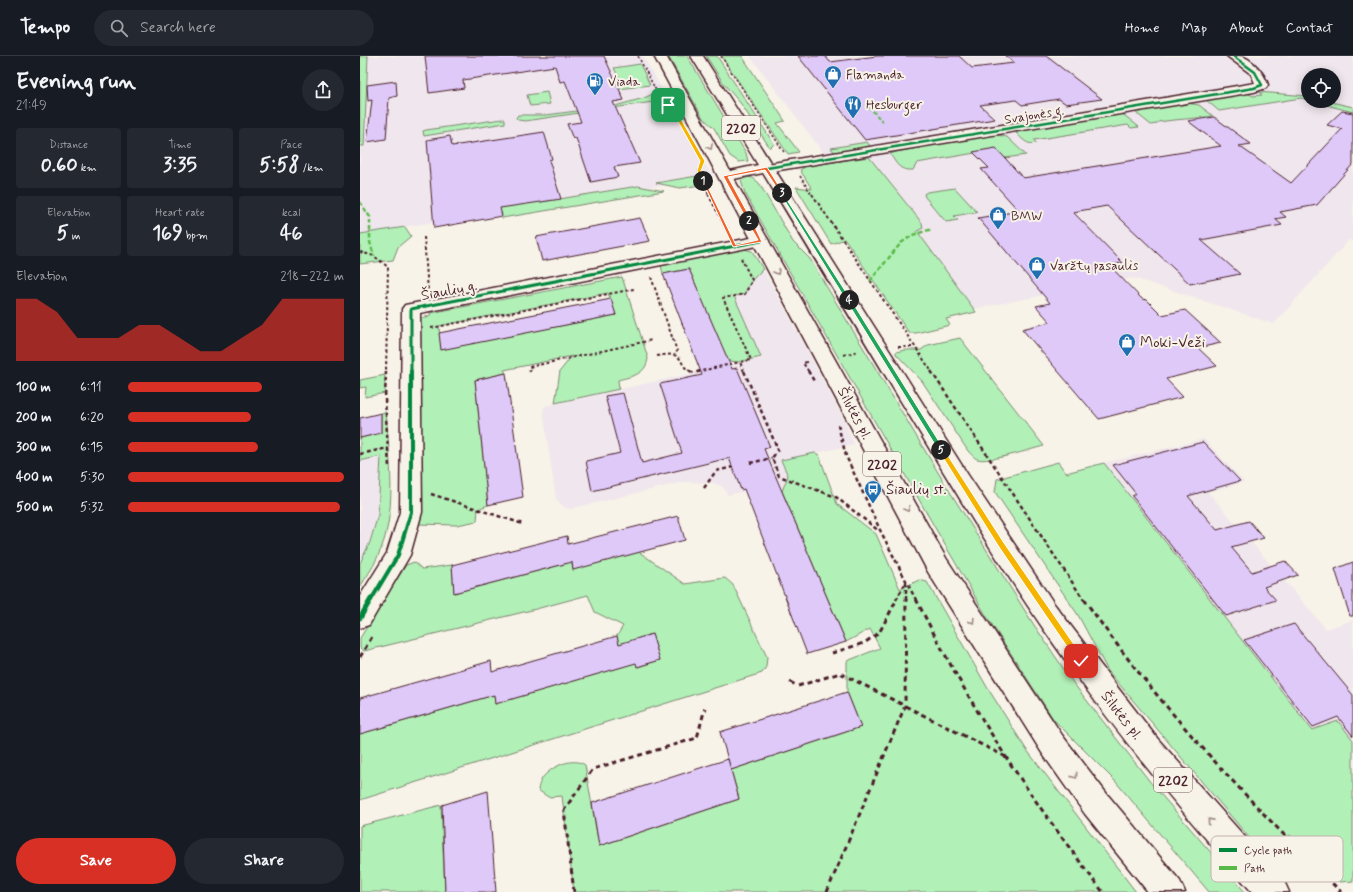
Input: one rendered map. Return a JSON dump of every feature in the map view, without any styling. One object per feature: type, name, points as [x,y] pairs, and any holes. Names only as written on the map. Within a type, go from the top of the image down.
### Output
[{"type":"main road","name":"Šilutės pl.","points":[[660,56],[937,565],[1052,744],[1096,804],[1169,892]]},
{"type":"main road","name":"Šilutės pl.","points":[[696,56],[779,166],[961,482],[1060,632],[1107,697],[1162,767],[1223,836]]},
{"type":"main road","name":"Svajonės g.","points":[[779,166],[1254,88],[1262,85],[1256,72],[1233,56]]},
{"type":"main road","points":[[725,176],[779,166]]},
{"type":"main road","name":"Šiaulių g.","points":[[360,618],[398,555],[411,512],[411,309],[760,241]]},
{"type":"main road","name":"Šilutės pl.","points":[[1264,882],[1273,892]]},
{"type":"path","points":[[638,56],[663,104],[672,107]]},
{"type":"path","points":[[721,56],[779,166],[913,347],[1090,607],[1133,665],[1219,766],[1285,836]]},
{"type":"path","points":[[657,356],[676,354],[681,358],[688,370],[694,372],[751,360],[723,298],[745,294],[752,280],[706,189],[699,171],[702,161]]},
{"type":"path","points":[[424,237],[431,335]]},
{"type":"path","points":[[360,252],[374,256],[388,267],[385,399],[389,469]]},
{"type":"path","points":[[649,271],[677,351],[676,354]]},
{"type":"path","points":[[431,328],[634,289]]},
{"type":"path","points":[[530,372],[529,367],[652,340]]},
{"type":"path","points":[[740,362],[778,450],[772,458],[750,463]]},
{"type":"path","points":[[360,454],[388,448]]},
{"type":"path","points":[[772,458],[780,476],[836,497],[881,532]]},
{"type":"path","points":[[704,488],[716,471],[733,467]]},
{"type":"path","points":[[410,494],[431,494],[523,524]]},
{"type":"path","points":[[431,494],[431,500]]},
{"type":"path","points":[[827,892],[906,706],[906,582],[879,633],[864,643],[832,653]]},
{"type":"path","points":[[360,657],[375,630]]},
{"type":"path","points":[[790,682],[798,686],[840,673],[1006,757]]},
{"type":"path","points":[[574,892],[564,810],[593,769],[697,738],[705,708]]},
{"type":"path","points":[[1331,882],[1341,892]]},
{"type":"shaded area","points":[[368,56],[643,56],[703,161],[714,177],[360,234],[360,146],[364,145]]},
{"type":"shaded area","points":[[750,56],[1353,56],[1353,241],[1349,240],[1274,324],[1134,278],[946,314]]},
{"type":"shaded area","points":[[763,269],[845,422],[854,445],[781,460],[788,476],[782,491],[745,491],[728,495],[723,487],[713,483],[683,482],[570,509],[564,507],[556,499],[543,411],[545,406],[761,358],[734,296],[745,292],[752,280]]},
{"type":"shaded area","points":[[1204,439],[1244,482],[1208,492],[1326,629],[1353,620],[1353,740],[1338,721],[1312,731],[1104,463]]},
{"type":"shaded area","points":[[381,456],[378,515],[370,542],[360,563],[360,461]]},
{"type":"green space","points":[[360,56],[368,56],[364,146],[360,146]]},
{"type":"green space","points":[[668,56],[687,56],[746,153],[748,161],[739,162],[730,156],[714,128],[703,118]]},
{"type":"green space","points":[[706,56],[717,56],[774,144],[770,148],[741,104],[724,84]]},
{"type":"green space","points":[[721,56],[742,56],[785,121],[777,123],[799,152],[788,154]]},
{"type":"green space","points":[[640,64],[650,85],[619,89],[618,87],[622,84],[614,68]]},
{"type":"green space","points":[[547,92],[550,104],[530,106],[527,95]]},
{"type":"green space","points":[[1258,92],[1301,95],[1301,98],[1219,111],[1206,100],[1247,93],[1253,96],[1262,95]]},
{"type":"green space","points":[[655,93],[660,101],[525,121],[518,120],[516,118],[518,115],[546,115],[615,106],[644,98]]},
{"type":"green space","points":[[1181,102],[1199,105],[1213,116],[1158,122],[1151,125],[1135,112]]},
{"type":"green space","points":[[1341,104],[1353,107],[1353,112],[1338,108],[1341,108]]},
{"type":"green space","points":[[1116,114],[1124,115],[1139,127],[1131,128],[1128,125],[1034,140],[1036,143],[1033,144],[1025,141],[1016,133],[1020,130]]},
{"type":"green space","points":[[505,119],[505,123],[424,136],[423,131],[426,130]]},
{"type":"green space","points":[[993,134],[1007,137],[1026,155],[1005,158],[975,153],[917,163],[913,170],[908,170],[901,168],[890,154],[896,152]]},
{"type":"green space","points":[[867,142],[871,147],[835,153],[831,148]]},
{"type":"green space","points":[[869,157],[922,223],[923,228],[917,231],[976,312],[946,319],[950,325],[916,333],[909,333],[845,239],[831,244],[796,187],[812,189],[800,170],[806,166]]},
{"type":"green space","points":[[697,176],[701,185],[680,188],[656,183]]},
{"type":"green space","points":[[748,177],[753,178],[759,183],[793,242],[810,259],[945,484],[1034,625],[1074,684],[1151,783],[1211,853],[1211,882],[1236,882],[1245,892],[1209,892],[1115,781],[1054,720],[987,617],[934,526],[745,193],[741,181]]},
{"type":"green space","points":[[638,186],[664,191],[502,218],[501,212],[484,215],[494,209],[558,189],[559,193],[540,196],[541,202]]},
{"type":"green space","points":[[955,188],[977,212],[954,216],[958,220],[946,222],[924,194],[927,192]]},
{"type":"green space","points":[[405,227],[411,236],[398,247],[393,260],[360,264],[360,234]]},
{"type":"green space","points":[[744,249],[752,251],[763,269],[752,280],[745,294],[734,296],[761,357],[740,362],[728,361],[689,269],[663,274],[661,265]]},
{"type":"green space","points":[[622,277],[648,358],[647,364],[638,374],[618,380],[619,389],[555,403],[560,371],[572,356],[504,370],[506,373],[475,380],[488,505],[478,509],[477,521],[457,525],[417,524],[420,318],[430,316],[430,313]],"holes":[[[608,293],[616,315],[441,349],[439,326]]]},
{"type":"green space","points":[[960,338],[1044,446],[991,459],[977,459],[968,451],[922,381],[896,354],[896,352],[904,350],[921,350],[928,345]]},
{"type":"green space","points":[[385,375],[385,393],[365,397],[366,387],[360,388],[360,380]]},
{"type":"green space","points":[[386,412],[391,486],[388,523],[384,541],[375,562],[360,587],[360,563],[370,542],[378,515],[381,456],[360,461],[360,438],[381,433],[381,413]]},
{"type":"green space","points":[[815,453],[819,455],[837,504],[876,534],[900,589],[919,580],[927,582],[987,687],[1026,749],[1136,892],[574,892],[562,796],[548,797],[538,790],[543,777],[555,767],[571,762],[585,765],[599,846],[739,799],[731,770],[861,727],[847,692],[847,661],[880,648],[870,629],[846,642],[782,491],[788,476],[781,460]]},
{"type":"green space","points":[[1058,462],[1066,473],[1104,463],[1312,730],[1338,721],[1353,740],[1353,881],[1343,882],[1343,836],[1248,836],[1108,671],[1078,615],[995,492],[997,479]]},
{"type":"green space","points":[[639,552],[685,584],[725,578],[733,585],[767,657],[766,667],[762,673],[360,800],[360,734],[494,695],[495,704],[624,666],[617,636],[623,626],[595,612],[588,595],[364,651],[360,648],[360,638],[406,565],[414,562],[422,569],[452,565],[454,593],[572,562],[573,569]],"holes":[[[652,634],[660,660],[638,667],[630,641]]]},
{"type":"green space","points":[[441,805],[445,892],[360,892],[360,826]]},
{"type":"building","points":[[425,56],[604,56],[624,100],[613,102],[640,163],[614,167],[618,177],[591,182],[576,138],[573,139],[567,124],[581,122],[565,81],[560,82],[555,66],[463,80],[464,88],[429,93]]},
{"type":"building","points":[[798,56],[825,56],[830,62],[877,56],[959,56],[972,68],[1014,63],[1006,56],[1046,56],[1102,99],[1066,104],[1059,99],[1022,105],[1016,100],[980,105],[995,119],[865,140]]},
{"type":"building","points":[[396,81],[397,96],[389,98],[386,139],[367,142],[372,100],[368,101],[367,85]]},
{"type":"building","points":[[1342,111],[1353,113],[1353,164],[1317,205],[1280,212],[1286,217],[1275,219],[1282,225],[1201,240],[1240,274],[1190,284],[1107,206],[1073,212],[1123,263],[1109,265],[1142,299],[1147,300],[1162,315],[1185,310],[1221,343],[1198,348],[1217,366],[1166,379],[1183,397],[1099,419],[1022,329],[1050,322],[1036,306],[1050,303],[978,218],[1019,211],[981,169],[989,168],[973,152],[996,148],[1023,178],[1221,146],[1188,121],[1214,117],[1251,144],[1239,146],[1291,183],[1342,129],[1327,125]]},
{"type":"building","points":[[544,132],[552,159],[549,160],[561,199],[500,208],[502,216],[434,228],[427,140],[450,136],[452,146]]},
{"type":"building","points":[[640,218],[650,241],[542,261],[536,237]]},
{"type":"building","points":[[689,269],[732,369],[737,368],[770,447],[764,449],[846,642],[807,654],[744,489],[741,490],[729,458],[592,491],[586,461],[620,453],[605,396],[623,393],[642,463],[682,453],[660,384],[702,375],[663,274]]},
{"type":"building","points":[[611,299],[616,315],[441,350],[439,333]]},
{"type":"building","points":[[506,373],[523,497],[488,505],[475,380]]},
{"type":"building","points":[[381,413],[381,433],[360,438],[360,418]]},
{"type":"building","points":[[1203,442],[1240,481],[1188,496],[1217,530],[1249,521],[1264,538],[1231,547],[1252,572],[1285,561],[1298,575],[1264,587],[1276,600],[1226,616],[1132,496],[1136,494],[1113,465]]},
{"type":"building","points":[[678,516],[685,540],[573,570],[572,562],[454,593],[452,565],[567,536],[568,544]]},
{"type":"building","points":[[1353,562],[1353,616],[1350,616],[1335,569]]},
{"type":"building","points":[[1294,624],[1353,695],[1353,736],[1338,717],[1313,727],[1244,640]]},
{"type":"building","points":[[652,634],[660,660],[637,667],[636,663],[495,704],[494,695],[360,734],[360,698],[491,661],[492,672],[617,636],[619,644]]},
{"type":"building","points":[[847,692],[861,727],[731,770],[720,732]]},
{"type":"building","points":[[728,759],[739,799],[599,846],[592,803]]},
{"type":"building","points":[[488,791],[496,892],[445,892],[442,805]]},
{"type":"marked path","points":[[869,107],[883,122]]},
{"type":"marked path","points":[[360,202],[370,217],[370,242],[374,256]]},
{"type":"marked path","points":[[870,281],[893,250],[901,243],[913,235],[932,229]]},
{"type":"cycle path","points":[[767,168],[1254,88],[1262,85],[1261,80],[1255,72],[1233,56]]},
{"type":"cycle path","points":[[360,618],[398,555],[411,512],[411,309],[761,241]]},
{"type":"place","name":"Flamanda","points":[[833,89]]},
{"type":"place","name":"Viada","points":[[595,96]]},
{"type":"place","name":"Hesburger","points":[[853,119]]},
{"type":"place","name":"BMW","points":[[998,230]]},
{"type":"place","name":"Varžtų pasaulis","points":[[1037,280]]},
{"type":"place","name":"Moki-Veži","points":[[1127,357]]},
{"type":"place","name":"Šiaulių st.","points":[[873,504]]},
{"type":"route","points":[[668,105],[672,107],[702,161],[699,171],[706,189],[735,246],[760,241],[725,176],[767,168],[957,476],[1001,545],[1081,661]]}]
